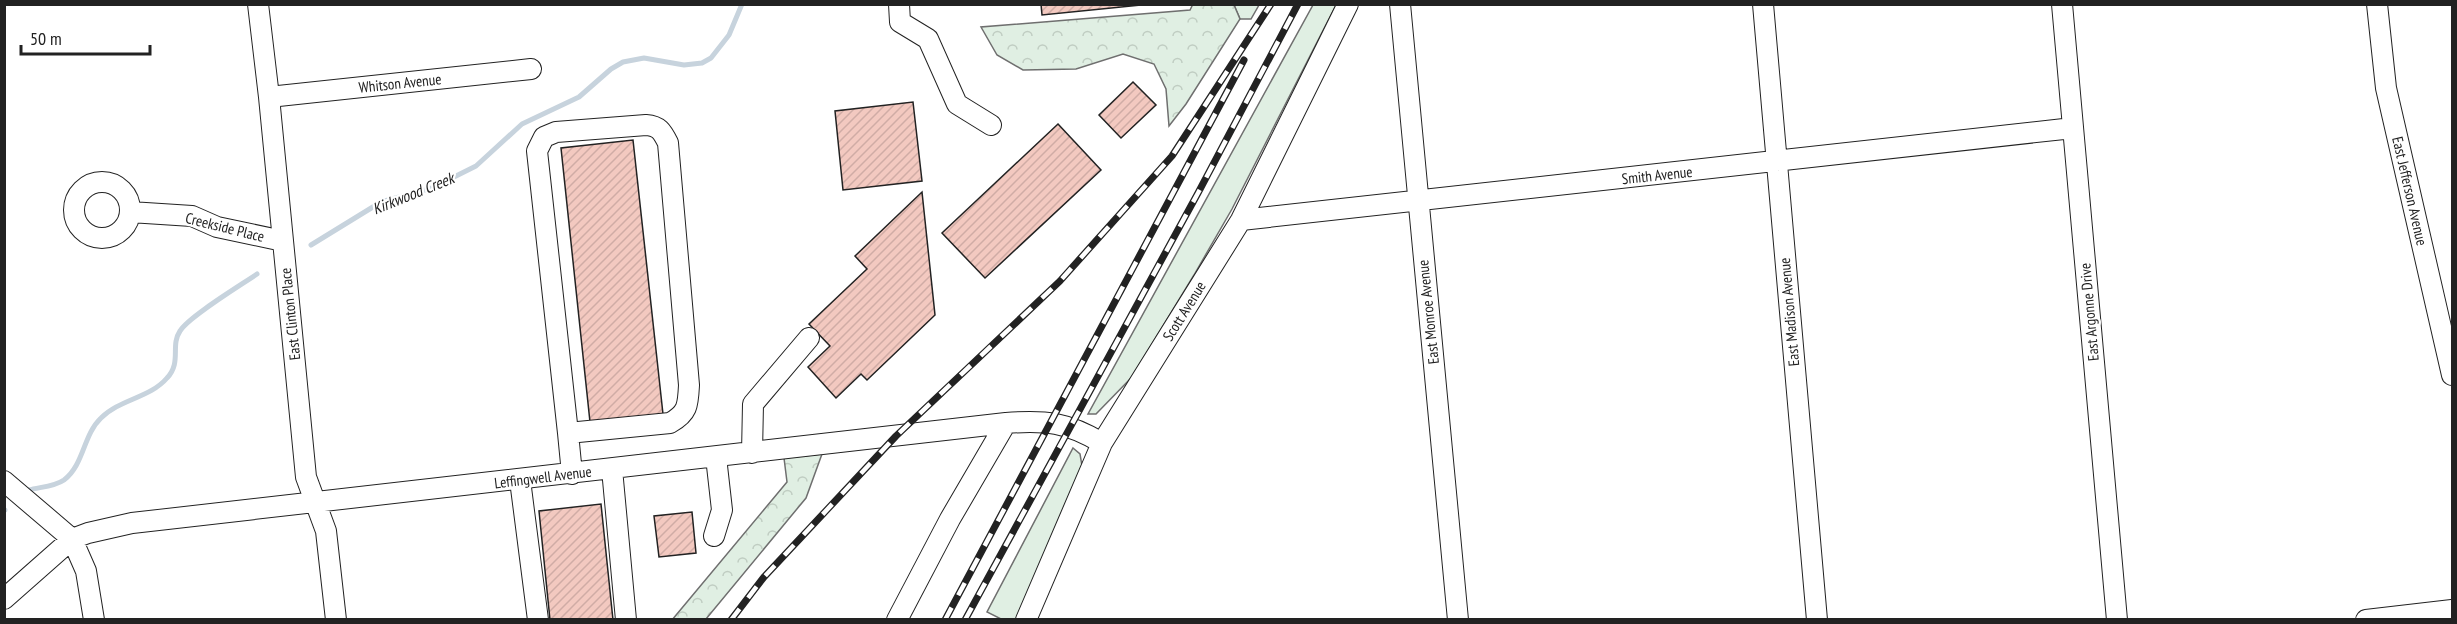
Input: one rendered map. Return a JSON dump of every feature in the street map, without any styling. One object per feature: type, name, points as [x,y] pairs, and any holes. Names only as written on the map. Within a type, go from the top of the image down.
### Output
[{"type":"street","name":"East Clinton Place","points":[[258,4],[306,477],[326,531],[336,620]]},
{"type":"street","name":"Scott Avenue","points":[[1026,620],[1102,443],[1241,220],[1348,4]]},
{"type":"street","name":"East Monroe Avenue","points":[[1400,4],[1458,620]]},
{"type":"street","name":"East Madison Avenue","points":[[1763,4],[1817,620]]},
{"type":"street","name":"East Argonne Drive","points":[[2062,4],[2117,620]]},
{"type":"street","name":"East Jefferson Avenue","points":[[2377,4],[2386,88],[2452,369]]},
{"type":"street","points":[[899,13],[928,39],[957,104],[991,125]]},
{"type":"street","name":"Whitson Avenue","points":[[269,97],[531,69]]},
{"type":"street","points":[[568,433],[670,423],[683,416],[688,403],[689,385],[668,143],[663,132],[656,126],[556,132],[544,137],[537,151],[572,474]]},
{"type":"street","name":"Smith Avenue","points":[[1241,220],[2073,128]]},
{"type":"street","name":"Creekside Place","points":[[130,212],[192,216],[218,226],[283,241]]},
{"type":"street","points":[[752,453],[753,404],[809,338]]},
{"type":"street","name":"Leffingwell Avenue","points":[[4,599],[72,539],[132,523],[1006,423],[1052,422],[1085,433],[1102,443]]},
{"type":"street","points":[[897,620],[950,519],[1006,423]]},
{"type":"street","points":[[714,536],[722,510],[716,457]]},
{"type":"street","points":[[612,469],[626,620]]},
{"type":"street","points":[[520,480],[538,620]]},
{"type":"street","points":[[4,481],[72,539],[86,571],[90,619]]},
{"type":"street","points":[[2366,620],[2452,610]]},
{"type":"green space","points":[[1193,4],[1234,5],[1240,19],[1186,104],[1169,126],[1166,89],[1154,64],[1123,54],[1076,69],[1023,70],[997,55],[981,27],[1190,10]]},
{"type":"green space","points":[[1234,5],[1259,5],[1251,19],[1240,19]]},
{"type":"green space","points":[[1313,5],[1336,5],[1232,209],[1132,377],[1096,414],[1088,414]]},
{"type":"green space","points":[[1073,448],[1080,454],[1082,466],[1017,619],[1001,619],[987,612]]},
{"type":"green space","points":[[822,454],[806,498],[706,619],[672,620],[787,482],[784,458]]},
{"type":"building","points":[[1041,4],[1151,4],[1042,15]]},
{"type":"building","points":[[1133,82],[1156,105],[1121,138],[1099,115]]},
{"type":"building","points":[[913,102],[922,181],[843,190],[835,111]]},
{"type":"building","points":[[1058,124],[1101,170],[985,278],[942,233]]},
{"type":"building","points":[[633,140],[663,414],[590,422],[561,148]]},
{"type":"building","points":[[922,192],[935,315],[867,380],[861,374],[836,398],[808,367],[830,346],[809,324],[867,269],[855,256]]},
{"type":"building","points":[[601,504],[613,620],[550,620],[539,511]]},
{"type":"building","points":[[692,512],[696,553],[659,557],[654,516]]},
{"type":"waterway","name":"Kirkwood Creek","points":[[311,245],[381,202],[432,188],[476,166],[522,124],[579,97],[611,69],[623,62],[644,58],[684,65],[702,63],[711,58],[729,35],[742,4]]},
{"type":"waterway","name":"Kirkwood Creek","points":[[29,490],[60,482],[71,474],[90,433],[101,418],[117,407],[152,390],[167,378],[174,366],[177,337],[185,325],[257,274]]},
{"type":"railway","points":[[731,620],[764,577],[896,436],[1060,281],[1172,156],[1271,4]]},
{"type":"railway","points":[[965,620],[1198,193],[1298,4]]},
{"type":"railway","points":[[945,620],[1244,60]]}]
